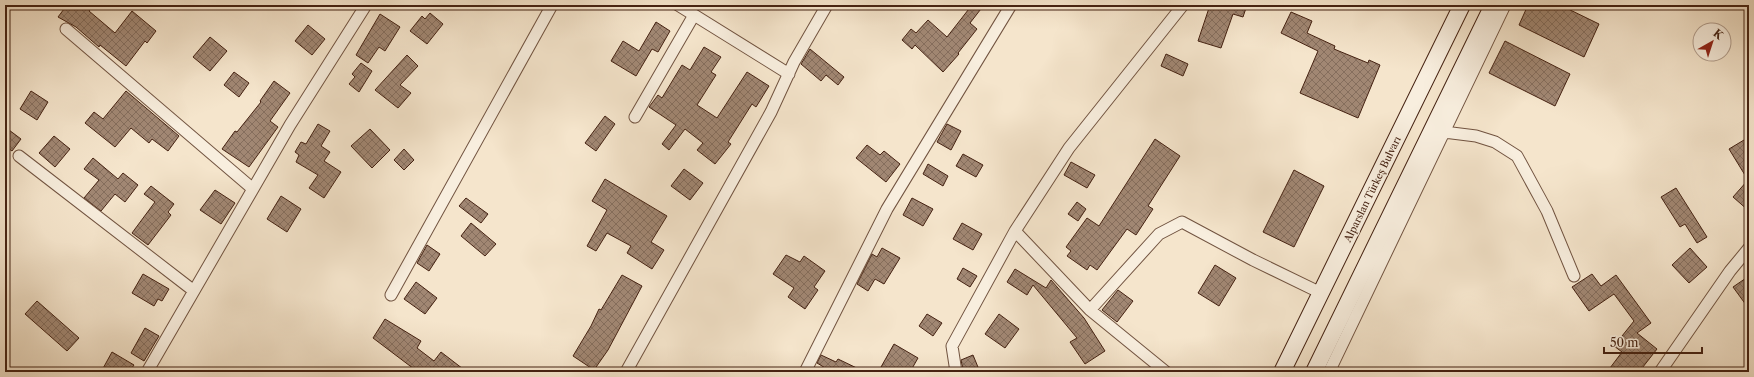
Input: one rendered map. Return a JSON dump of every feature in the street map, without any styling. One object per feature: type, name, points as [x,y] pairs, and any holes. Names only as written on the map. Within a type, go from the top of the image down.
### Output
[{"type":"main road","name":"Alparslan Türkeş Bulvarı","points":[[1282,372],[1462,5]]},
{"type":"main road","points":[[1314,372],[1493,5]]},
{"type":"street","points":[[148,372],[253,189],[366,5]]},
{"type":"street","points":[[391,295],[552,5]]},
{"type":"street","points":[[678,5],[788,74]]},
{"type":"street","points":[[626,372],[767,118],[788,74],[827,5]]},
{"type":"street","points":[[805,372],[887,209],[1011,5]]},
{"type":"street","points":[[956,372],[952,346],[1015,231],[1069,148],[1183,5]]},
{"type":"street","points":[[1329,372],[1505,5]]},
{"type":"street","points":[[635,117],[694,15]]},
{"type":"street","points":[[66,29],[253,189]]},
{"type":"street","points":[[1444,132],[1476,136],[1495,142],[1517,156],[1547,212],[1574,276]]},
{"type":"street","points":[[19,156],[194,291]]},
{"type":"street","points":[[1090,310],[1159,234],[1182,222],[1253,260],[1321,292]]},
{"type":"street","points":[[1015,231],[1090,310],[1166,372]]},
{"type":"street","points":[[1660,372],[1730,271],[1749,248]]},
{"type":"building","points":[[67,5],[93,5],[89,11],[115,33],[132,11],[156,31],[147,43],[145,41],[126,66],[100,45],[99,47],[76,27],[58,17]]},
{"type":"building","points":[[972,5],[984,5],[970,23],[977,29],[958,53],[959,54],[943,72],[915,45],[912,49],[902,40],[911,29],[916,33],[928,20],[947,37]]},
{"type":"building","points":[[1210,5],[1247,5],[1243,17],[1233,14],[1221,48],[1198,41]]},
{"type":"building","points":[[1528,5],[1560,5],[1599,24],[1584,57],[1519,25]]},
{"type":"building","points":[[1291,12],[1312,21],[1307,33],[1335,46],[1334,49],[1368,63],[1369,60],[1380,65],[1358,118],[1300,93],[1318,51],[1281,33]]},
{"type":"building","points":[[430,13],[443,24],[427,44],[410,31],[422,16],[425,19]]},
{"type":"building","points":[[380,14],[400,27],[385,51],[379,47],[368,63],[356,55]]},
{"type":"building","points":[[656,22],[670,31],[658,52],[652,49],[636,76],[611,61],[623,41],[639,51]]},
{"type":"building","points":[[308,25],[325,39],[312,55],[295,41]]},
{"type":"building","points":[[210,37],[227,51],[210,71],[193,57]]},
{"type":"building","points":[[1505,41],[1570,74],[1555,106],[1489,73]]},
{"type":"building","points":[[704,47],[721,57],[711,72],[716,75],[697,105],[717,118],[747,72],[769,86],[756,107],[752,104],[728,142],[731,144],[715,164],[697,150],[703,143],[685,129],[669,150],[662,144],[676,125],[649,107],[658,95],[662,98],[682,65],[690,70]]},
{"type":"building","points":[[810,49],[844,77],[838,85],[826,75],[821,81],[801,64]]},
{"type":"building","points":[[1166,54],[1188,64],[1183,76],[1161,66]]},
{"type":"building","points":[[407,55],[418,66],[400,85],[411,93],[398,108],[375,90]]},
{"type":"building","points":[[361,63],[372,71],[359,92],[349,84],[355,77],[352,74]]},
{"type":"building","points":[[234,72],[249,83],[239,97],[224,85]]},
{"type":"building","points":[[274,81],[290,93],[270,121],[278,127],[249,167],[222,149],[235,131],[237,132],[261,102],[260,101]]},
{"type":"building","points":[[31,91],[48,102],[37,120],[20,109]]},
{"type":"building","points":[[126,91],[179,136],[168,151],[152,139],[149,143],[131,128],[115,147],[85,123],[94,112],[103,119]]},
{"type":"building","points":[[605,116],[615,124],[596,151],[585,143]]},
{"type":"building","points":[[318,124],[330,131],[321,146],[330,152],[324,161],[341,172],[324,198],[309,188],[318,175],[296,162],[299,155],[295,152],[301,142],[306,144]]},
{"type":"building","points":[[947,124],[961,131],[951,150],[937,142]]},
{"type":"building","points":[[5,127],[21,139],[12,151],[5,146]]},
{"type":"building","points":[[370,129],[390,150],[372,168],[351,146]]},
{"type":"building","points":[[54,136],[70,149],[55,167],[39,153]]},
{"type":"building","points":[[1749,137],[1749,211],[1733,197],[1748,180],[1729,149]]},
{"type":"building","points":[[1155,139],[1180,156],[1148,206],[1153,209],[1136,235],[1127,229],[1097,270],[1090,265],[1087,270],[1067,256],[1071,251],[1066,247],[1087,218],[1099,226]]},
{"type":"building","points":[[867,145],[880,155],[884,151],[900,164],[886,182],[856,158]]},
{"type":"building","points":[[404,149],[414,160],[404,170],[394,160]]},
{"type":"building","points":[[963,154],[983,165],[976,177],[956,166]]},
{"type":"building","points":[[93,158],[118,179],[123,173],[138,185],[125,202],[115,194],[101,211],[84,198],[99,180],[84,169]]},
{"type":"building","points":[[1071,162],[1095,175],[1087,188],[1064,175]]},
{"type":"building","points":[[928,164],[948,176],[943,186],[923,174]]},
{"type":"building","points":[[684,169],[703,183],[690,200],[671,186]]},
{"type":"building","points":[[1294,170],[1324,186],[1294,247],[1263,232]]},
{"type":"building","points":[[605,179],[667,216],[651,242],[664,250],[652,269],[627,253],[631,246],[607,233],[596,251],[587,246],[607,210],[592,201]]},
{"type":"building","points":[[151,186],[174,204],[168,212],[171,215],[148,245],[132,233],[155,202],[144,194]]},
{"type":"building","points":[[1676,188],[1707,237],[1697,243],[1685,224],[1680,227],[1661,197]]},
{"type":"building","points":[[215,190],[235,203],[221,224],[200,210]]},
{"type":"building","points":[[281,196],[301,209],[287,232],[267,219]]},
{"type":"building","points":[[466,198],[488,214],[481,223],[459,206]]},
{"type":"building","points":[[912,198],[933,209],[923,226],[903,215]]},
{"type":"building","points":[[1077,202],[1086,209],[1078,221],[1068,214]]},
{"type":"building","points":[[471,223],[496,244],[485,256],[461,236]]},
{"type":"building","points":[[962,223],[982,234],[973,250],[953,239]]},
{"type":"building","points":[[427,245],[440,254],[429,271],[417,263]]},
{"type":"building","points":[[882,248],[900,258],[884,284],[875,279],[868,291],[857,284],[872,254],[877,257]]},
{"type":"building","points":[[1690,248],[1707,267],[1689,283],[1672,265]]},
{"type":"building","points":[[786,255],[800,262],[804,256],[825,271],[814,287],[818,290],[805,309],[788,297],[794,288],[773,274]]},
{"type":"building","points":[[1215,265],[1236,278],[1219,306],[1198,293]]},
{"type":"building","points":[[963,268],[977,276],[970,287],[957,279]]},
{"type":"building","points":[[1015,269],[1046,288],[1051,280],[1084,318],[1105,351],[1085,364],[1070,342],[1077,338],[1033,285],[1027,295],[1007,282]]},
{"type":"building","points":[[143,274],[169,289],[162,301],[158,299],[154,306],[132,293]]},
{"type":"building","points":[[1592,274],[1601,286],[1616,275],[1651,323],[1637,333],[1657,349],[1639,372],[1607,372],[1622,352],[1614,346],[1634,321],[1614,294],[1589,311],[1572,287]]},
{"type":"building","points":[[622,275],[642,286],[608,350],[594,370],[573,356],[591,326],[599,309],[601,310]]},
{"type":"building","points":[[1749,276],[1749,309],[1733,287]]},
{"type":"building","points":[[416,282],[437,298],[425,314],[404,299]]},
{"type":"building","points":[[1118,290],[1133,301],[1117,322],[1102,310]]},
{"type":"building","points":[[37,301],[79,338],[67,351],[25,314]]},
{"type":"building","points":[[927,314],[942,323],[933,336],[919,326]]},
{"type":"building","points":[[999,314],[1019,329],[1005,348],[985,334]]},
{"type":"building","points":[[385,319],[421,341],[417,348],[434,361],[441,352],[467,372],[418,372],[373,338]]},
{"type":"building","points":[[145,328],[159,336],[144,361],[131,353]]},
{"type":"building","points":[[894,344],[918,358],[910,372],[889,372],[881,367]]},
{"type":"building","points":[[112,352],[134,365],[129,372],[101,372]]},
{"type":"building","points":[[821,355],[836,362],[838,359],[865,372],[832,372],[817,363]]},
{"type":"building","points":[[973,355],[980,372],[965,372],[961,360]]}]
